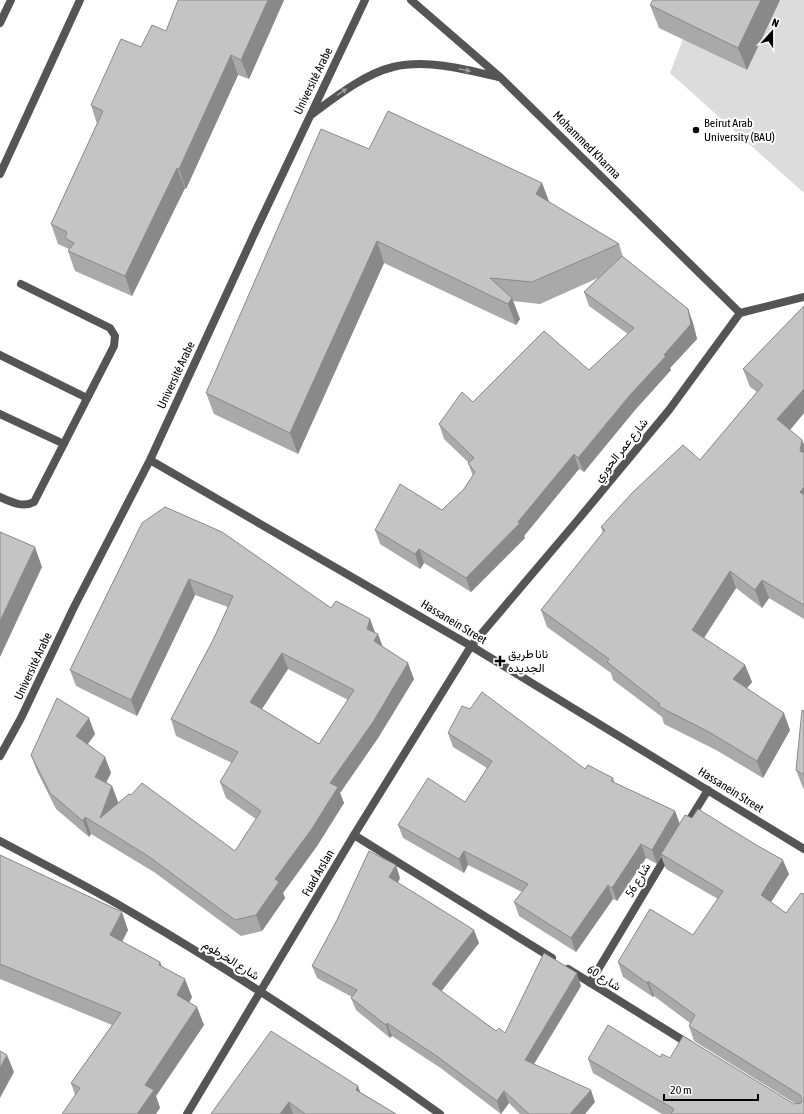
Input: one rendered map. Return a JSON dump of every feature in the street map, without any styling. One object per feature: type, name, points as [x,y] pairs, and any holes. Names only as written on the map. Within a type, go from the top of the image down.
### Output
[{"type":"street","points":[[0,23],[11,0]]},
{"type":"street","points":[[0,174],[80,0]]},
{"type":"street","name":"Université Arabe","points":[[0,756],[22,718],[74,607],[150,460],[365,0]]},
{"type":"street","name":"Mohammed Kharma","points":[[411,0],[501,78],[740,313]]},
{"type":"street","points":[[310,115],[347,89],[392,67],[417,65],[444,66],[501,78]]},
{"type":"street","points":[[0,497],[21,504],[28,505],[34,502],[114,346],[116,336],[110,328],[21,284]]},
{"type":"street","points":[[740,313],[804,297]]},
{"type":"street","name":"شارع عمر الحوري","points":[[471,646],[669,410],[740,313]]},
{"type":"street","points":[[0,355],[87,398]]},
{"type":"street","points":[[0,414],[64,444]]},
{"type":"street","name":"Hassanein Street","points":[[150,460],[471,646],[804,849]]},
{"type":"street","name":"Fuad Arslan","points":[[187,1114],[354,835],[471,646]]},
{"type":"street","points":[[680,834],[708,790]]},
{"type":"street","name":"شارع 60","points":[[354,835],[697,1049]]},
{"type":"street","name":"شارع الخرطوم","points":[[0,841],[136,914],[260,992],[440,1114]]},
{"type":"street","name":"شارع 56","points":[[590,983],[672,847]]},
{"type":"shaded area","points":[[780,0],[804,0],[804,193],[670,73],[683,39],[747,70]]},
{"type":"building","points":[[178,0],[268,0],[241,60],[231,55],[179,169],[177,168],[125,276],[68,251],[74,243],[65,238],[67,232],[51,224],[103,111],[91,105],[121,39],[141,47],[152,25],[166,31]]},
{"type":"building","points":[[653,0],[761,0],[738,48],[650,5]]},
{"type":"building","points":[[388,111],[542,183],[536,194],[619,244],[532,282],[490,278],[512,298],[508,304],[377,241],[290,433],[206,393],[321,129],[369,149]]},
{"type":"building","points":[[622,256],[688,309],[691,324],[664,355],[666,356],[630,395],[578,458],[574,454],[518,522],[520,523],[466,578],[419,549],[415,554],[375,530],[400,484],[442,510],[464,489],[475,472],[468,463],[474,458],[439,424],[462,392],[473,402],[544,331],[589,370],[634,328],[584,292]]},
{"type":"building","points":[[804,306],[804,389],[777,419],[802,440],[800,451],[804,453],[804,487],[800,492],[804,495],[804,605],[762,580],[755,590],[730,571],[692,630],[745,665],[733,679],[784,713],[757,761],[709,732],[658,706],[660,704],[607,662],[609,659],[541,610],[605,530],[601,527],[633,492],[683,445],[700,460],[763,385],[743,369]]},
{"type":"building","points":[[165,507],[222,532],[331,608],[336,601],[370,619],[367,629],[378,634],[374,641],[408,663],[373,722],[330,783],[338,787],[311,830],[275,879],[279,882],[256,915],[235,920],[148,856],[85,817],[83,821],[50,793],[31,755],[57,698],[89,718],[76,736],[105,757],[95,777],[112,786],[100,818],[129,794],[131,795],[142,783],[235,851],[261,811],[220,782],[238,752],[171,719],[214,638],[233,596],[189,579],[131,700],[70,670],[142,523]],"holes":[[[282,653],[354,690],[319,744],[250,702]]]},
{"type":"building","points":[[0,532],[35,547],[0,621]]},
{"type":"building","points":[[482,692],[585,769],[588,765],[613,778],[611,781],[675,811],[652,850],[641,844],[612,888],[608,885],[571,938],[514,902],[528,884],[464,851],[459,859],[398,825],[428,778],[465,802],[492,761],[448,733],[462,706],[470,709]]},
{"type":"building","points":[[802,710],[804,711],[804,775],[796,770]]},
{"type":"building","points":[[698,809],[783,860],[761,895],[786,913],[801,893],[804,894],[804,1114],[671,1114],[674,1109],[588,1059],[608,1025],[660,1057],[662,1054],[670,1058],[683,1036],[794,1104],[801,1103],[802,1099],[800,1095],[689,1026],[695,1015],[648,981],[647,983],[618,962],[650,909],[693,935],[723,891],[661,854],[685,815],[692,818]]},
{"type":"building","points":[[369,851],[396,865],[389,877],[474,930],[432,984],[496,1031],[499,1028],[505,1033],[544,953],[577,973],[525,1060],[591,1090],[570,1114],[529,1114],[504,1091],[497,1101],[438,1057],[387,1023],[386,1025],[351,998],[357,990],[312,966],[337,920]]},
{"type":"building","points":[[0,855],[122,912],[110,935],[160,962],[159,965],[185,979],[177,995],[197,1007],[145,1085],[154,1090],[137,1114],[62,1114],[80,1088],[71,1083],[121,1013],[0,964]]},
{"type":"building","points":[[271,1031],[358,1086],[356,1090],[396,1114],[305,1114],[289,1102],[280,1114],[211,1114]]},
{"type":"building","points":[[0,1051],[7,1055],[0,1068]]},
{"type":"place","name":"Beirut Arab University (BAU)","points":[[696,130]]},
{"type":"place","name":"نانا طريق الجديده","points":[[500,661]]}]
